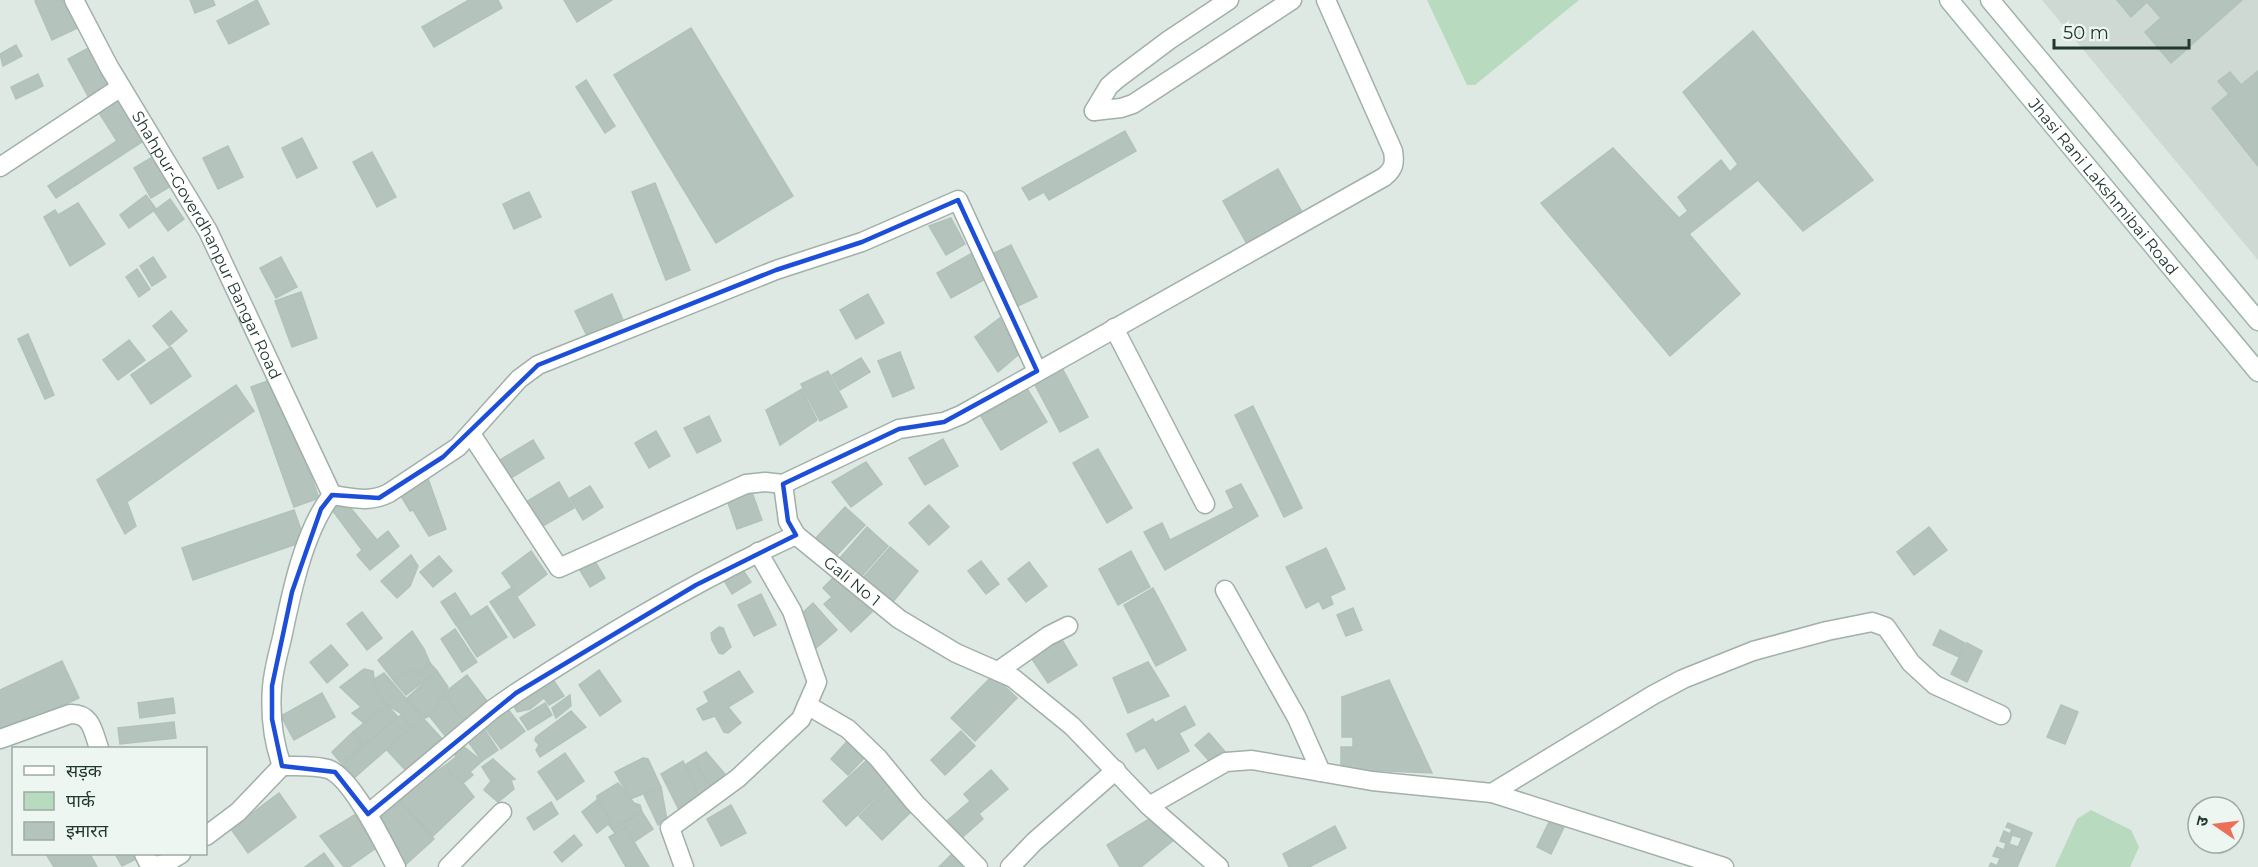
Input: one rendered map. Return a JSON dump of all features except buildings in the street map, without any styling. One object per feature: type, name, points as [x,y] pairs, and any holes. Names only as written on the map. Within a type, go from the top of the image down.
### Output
[{"type":"street","name":"Shahpur-Goverdhanpur Bangar Road","points":[[74,0],[121,87],[208,231],[332,495]]},
{"type":"street","points":[[1229,0],[1161,45],[1117,79],[1109,86],[1094,111],[1121,108],[1133,104],[1292,0]]},
{"type":"street","points":[[471,434],[559,568],[746,484],[765,482],[783,484],[899,429],[944,422],[961,415],[1036,371],[1262,248],[1392,171],[1395,162],[1393,151],[1326,0]]},
{"type":"street","name":"Jhasi Rani Lakshmibai Road","points":[[1949,0],[2258,372]]},
{"type":"street","name":"Jhasi Rani Lakshmibai Road","points":[[1990,0],[2258,321]]},
{"type":"street","points":[[0,167],[121,87]]},
{"type":"street","points":[[282,765],[276,749],[272,719],[272,686],[292,592],[321,509],[332,495],[367,500],[379,498],[458,447],[519,379],[538,364],[776,270],[862,242],[958,200],[1036,371]]},
{"type":"street","points":[[1114,328],[1204,504]]},
{"type":"street","points":[[368,814],[516,693],[696,585],[796,535],[788,521],[783,484]]},
{"type":"street","name":"Gali No 1","points":[[796,535],[900,620],[956,653],[1013,678],[1072,726],[1149,806],[1219,867]]},
{"type":"street","points":[[684,867],[669,828],[738,778],[801,719],[817,682],[792,611],[758,552]]},
{"type":"street","points":[[1225,590],[1297,718],[1321,772]]},
{"type":"street","points":[[1492,793],[1683,679],[1753,651],[1827,631],[1872,622],[1886,627],[1911,663],[1935,685],[2001,715]]},
{"type":"street","points":[[998,671],[1048,636],[1068,626]]},
{"type":"street","points":[[807,705],[848,729],[878,758],[915,802],[978,867]]},
{"type":"street","points":[[0,739],[70,714],[79,714],[86,718],[99,747]]},
{"type":"street","points":[[1149,806],[1226,762],[1252,760],[1372,781],[1492,793],[1724,867]]},
{"type":"street","points":[[207,835],[238,812],[282,765],[319,767],[335,772],[368,814],[396,867]]},
{"type":"street","points":[[1010,867],[1034,842],[1116,770]]},
{"type":"street","points":[[448,867],[502,812]]},
{"type":"street","points":[[144,855],[148,862],[155,866],[164,864],[179,855]]},
{"type":"highlighted area","points":[[958,200],[1037,371],[944,422],[899,429],[783,484],[788,521],[796,535],[696,585],[516,693],[368,814],[335,772],[282,766],[272,719],[272,686],[292,592],[321,509],[332,495],[379,498],[443,457],[538,365],[776,270],[862,242]]},
{"type":"shaded area","points":[[2042,0],[2258,0],[2258,260],[2134,111]]},
{"type":"green space","points":[[1427,0],[1579,0],[1475,85],[1467,85]]},
{"type":"green space","points":[[2091,810],[2131,830],[2139,847],[2130,867],[2055,867],[2077,819]]}]
